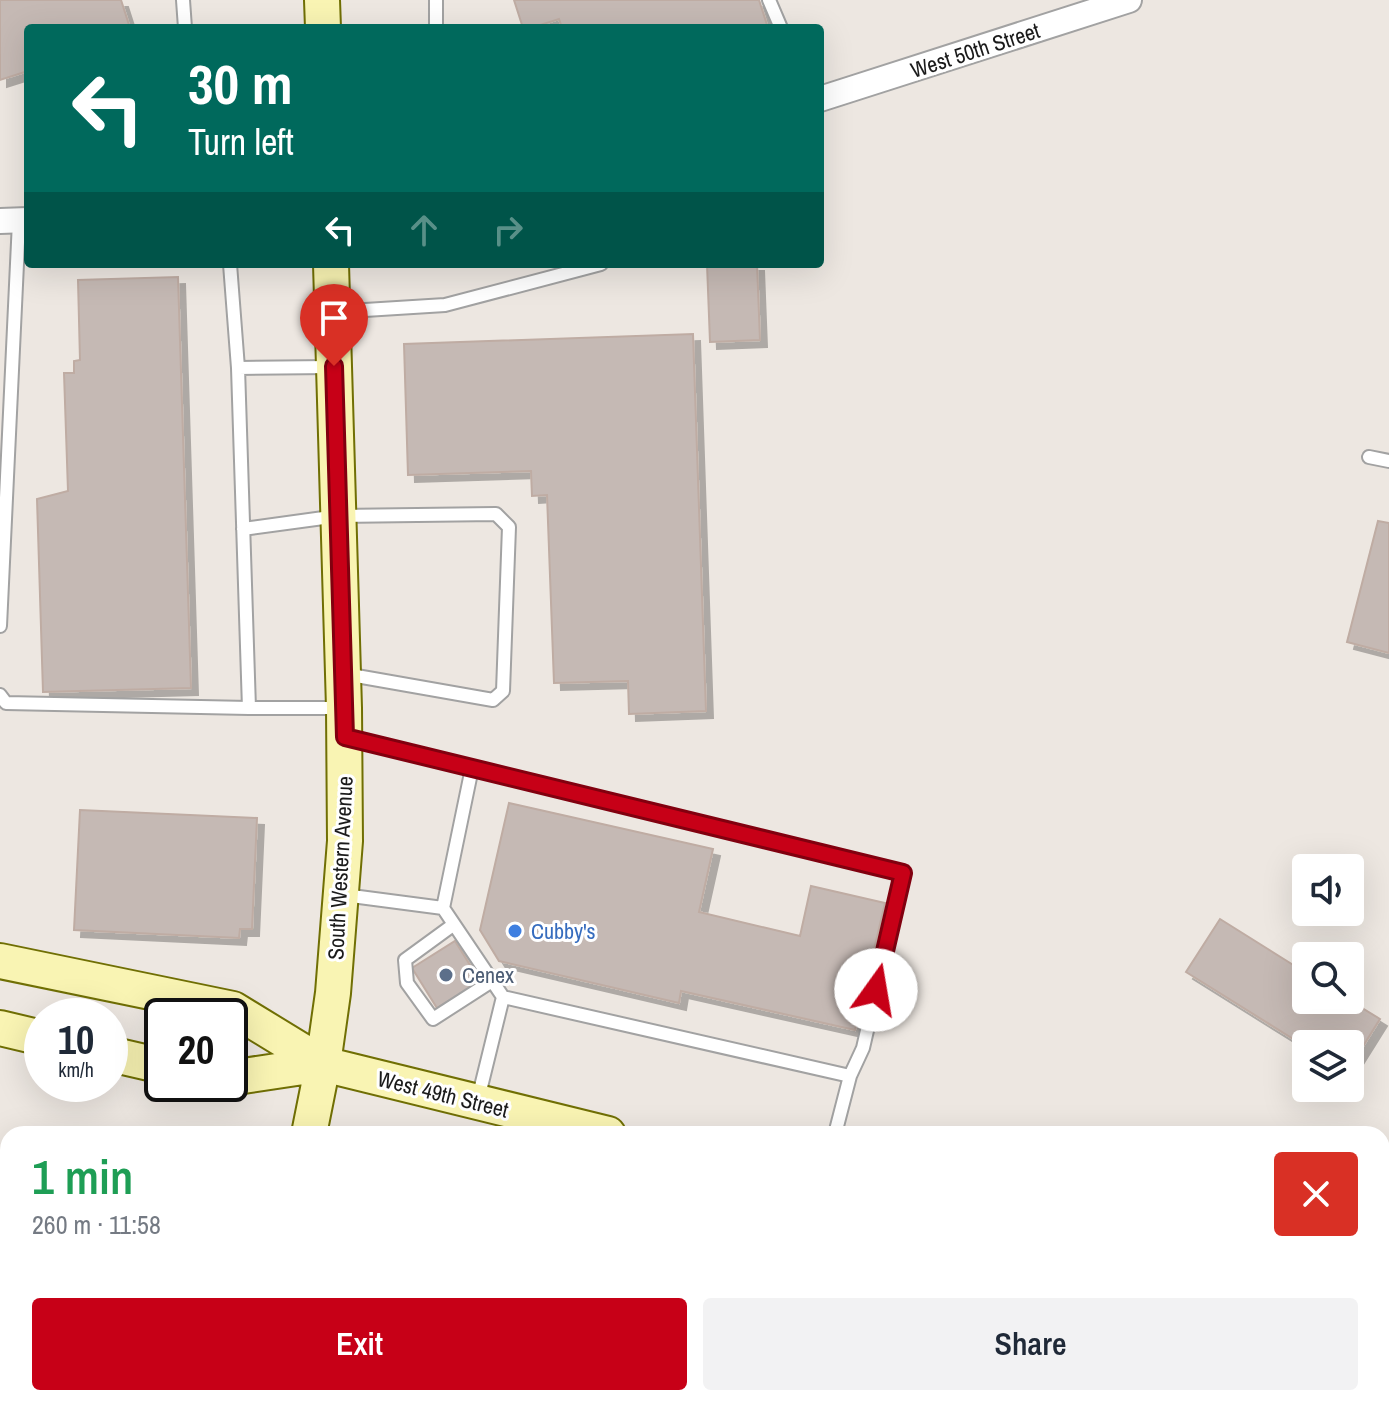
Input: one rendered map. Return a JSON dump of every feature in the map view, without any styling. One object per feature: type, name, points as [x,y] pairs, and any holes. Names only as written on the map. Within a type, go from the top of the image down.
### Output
[{"type":"main road","points":[[322,0],[323,24]]},
{"type":"main road","name":"South Western Avenue","points":[[311,1126],[333,993],[345,841],[345,723],[331,268]]},
{"type":"main road","name":"West 49th Street","points":[[0,961],[233,1009],[323,1064],[572,1126]]},
{"type":"main road","points":[[0,1028],[24,1034]]},
{"type":"main road","name":"West 49th Street","points":[[248,1075],[323,1064]]},
{"type":"street","name":"West 50th Street","points":[[824,98],[1077,8],[1129,0]]},
{"type":"lane","points":[[183,0],[185,24]]},
{"type":"lane","points":[[436,0],[436,24]]},
{"type":"lane","points":[[769,0],[779,24]]},
{"type":"lane","points":[[0,626],[16,221]]},
{"type":"lane","points":[[230,268],[238,368],[249,708]]},
{"type":"lane","points":[[332,312],[445,305],[586,268]]},
{"type":"lane","points":[[238,368],[334,366]]},
{"type":"lane","points":[[1369,457],[1389,461]]},
{"type":"lane","points":[[243,529],[338,516],[496,514],[509,527],[503,691],[493,700],[343,673]]},
{"type":"lane","points":[[0,695],[6,703],[249,708],[345,723],[472,768],[903,873],[863,1048],[850,1076],[837,1126]]},
{"type":"lane","points":[[472,768],[443,908],[503,997],[850,1076]]},
{"type":"lane","points":[[342,895],[443,908]]},
{"type":"lane","points":[[453,925],[427,951],[405,960],[407,983],[433,1019],[457,1000],[492,981]]},
{"type":"lane","points":[[478,1102],[503,997]]},
{"type":"building","points":[[0,0],[121,0],[129,24],[24,24],[24,72],[0,80]]},
{"type":"building","points":[[514,0],[759,0],[767,24],[561,24],[559,19],[543,24],[522,24]]},
{"type":"building","points":[[707,268],[757,268],[760,340],[710,342]]},
{"type":"building","points":[[178,277],[191,688],[43,692],[37,499],[68,491],[64,373],[74,373],[74,361],[80,360],[78,280]]},
{"type":"building","points":[[693,334],[706,711],[629,714],[628,681],[554,683],[547,495],[532,496],[531,471],[408,475],[404,344]]},
{"type":"building","points":[[1378,521],[1389,523],[1389,653],[1347,642]]},
{"type":"building","points":[[509,803],[713,849],[699,912],[800,936],[811,886],[885,903],[855,1030],[681,991],[679,1003],[499,961],[480,930]]},
{"type":"building","points":[[80,810],[257,818],[252,929],[240,929],[239,938],[74,930]]},
{"type":"building","points":[[1220,919],[1292,964],[1292,1014],[1364,1014],[1364,1009],[1380,1019],[1364,1045],[1364,1030],[1292,1030],[1292,1038],[1186,972]]},
{"type":"building","name":"Cenex","points":[[455,941],[480,981],[437,1008],[412,968]]},
{"type":"place","name":"Cubby's","points":[[515,931]]},
{"type":"place","name":"Cenex","points":[[446,975]]},
{"type":"route","points":[[334,366],[345,737],[903,873],[876,990]]}]
